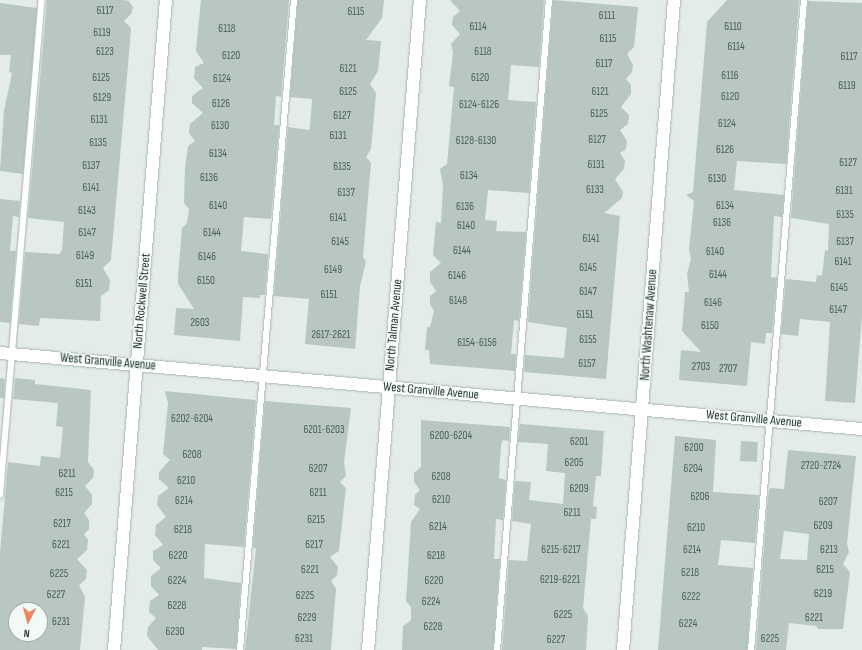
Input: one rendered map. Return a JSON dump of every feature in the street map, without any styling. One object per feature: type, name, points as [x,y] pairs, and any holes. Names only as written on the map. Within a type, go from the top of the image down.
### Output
[{"type":"street","name":"North Rockwell Street","points":[[114,650],[166,0]]},
{"type":"street","name":"North Talman Avenue","points":[[368,650],[420,0]]},
{"type":"street","name":"North Washtenaw Avenue","points":[[623,650],[674,0]]},
{"type":"street","name":"West Granville Avenue","points":[[6,353],[862,429]]},
{"type":"lane","points":[[0,495],[6,353],[42,0]]},
{"type":"lane","points":[[240,650],[294,0]]},
{"type":"lane","points":[[497,650],[549,0]]},
{"type":"lane","points":[[751,650],[804,0]]},
{"type":"building","points":[[47,0],[123,0],[129,1],[133,7],[131,14],[124,21],[131,28],[111,260],[103,268],[110,280],[109,290],[101,296],[100,321],[40,318],[39,326],[19,324],[25,252],[59,254],[62,250],[64,222],[28,218]]},
{"type":"building","points":[[201,0],[289,0],[281,97],[276,96],[274,125],[279,125],[271,219],[244,217],[241,251],[268,254],[265,295],[260,295],[260,298],[243,297],[240,341],[174,335],[176,308],[194,309],[178,284],[178,277],[182,228],[187,223],[189,209],[184,203],[185,168],[188,146],[195,141],[189,133],[190,124],[203,113],[192,103],[192,96],[203,88],[194,78],[195,67],[204,63],[196,51]]},
{"type":"building","points":[[298,0],[384,0],[382,18],[366,40],[381,41],[378,71],[370,84],[376,93],[371,149],[366,157],[371,163],[363,257],[366,262],[360,286],[355,349],[305,344],[309,299],[274,296],[288,127],[309,130],[310,127],[312,99],[290,97]]},
{"type":"building","points":[[450,0],[544,0],[539,67],[511,65],[508,100],[536,102],[529,193],[488,190],[485,220],[497,221],[496,231],[526,232],[519,321],[514,320],[511,354],[516,354],[515,371],[430,364],[429,350],[425,350],[427,327],[430,327],[434,311],[430,304],[430,296],[436,291],[430,282],[430,272],[441,263],[433,255],[436,222],[441,223],[443,185],[440,169],[447,164],[454,87],[449,86],[453,53],[451,44],[460,34],[452,25],[453,17],[460,11]]},
{"type":"building","points":[[553,0],[638,7],[634,47],[627,54],[633,65],[632,72],[626,79],[631,85],[631,94],[621,107],[629,115],[628,124],[620,130],[627,141],[626,149],[620,153],[625,161],[624,169],[615,179],[623,192],[622,198],[604,213],[620,216],[606,379],[524,372],[525,355],[564,358],[567,328],[528,322]]},
{"type":"building","points":[[727,0],[799,0],[786,164],[737,161],[734,190],[784,195],[782,217],[774,216],[771,277],[777,278],[772,333],[766,333],[765,344],[751,342],[747,386],[679,380],[681,350],[701,352],[682,331],[685,292],[689,292],[687,274],[691,259],[689,249],[694,201],[686,195],[693,192],[707,22]]},
{"type":"building","points":[[808,1],[862,3],[862,316],[855,403],[825,401],[830,322],[800,319],[798,336],[781,334],[786,279],[816,282],[817,275],[822,276],[825,250],[828,251],[829,224],[791,218]]},
{"type":"building","points":[[0,3],[37,8],[23,174],[0,171],[4,111],[12,73],[9,72],[11,55],[0,55]]},
{"type":"building","points":[[0,199],[20,201],[19,217],[13,216],[10,251],[16,251],[10,323],[0,322]]},
{"type":"building","points":[[0,378],[5,379],[4,398],[0,398]]},
{"type":"building","points":[[15,378],[35,380],[35,384],[91,390],[88,462],[94,470],[93,478],[85,486],[92,495],[92,504],[84,513],[89,520],[89,529],[84,534],[88,540],[87,550],[77,559],[87,570],[86,579],[79,585],[85,597],[80,650],[0,650],[0,553],[8,462],[40,466],[41,456],[60,458],[63,427],[56,426],[58,403],[13,399]]},
{"type":"building","points":[[165,391],[256,400],[244,547],[205,544],[204,578],[241,583],[236,649],[202,647],[202,650],[158,650],[147,636],[148,627],[156,618],[149,612],[150,601],[159,595],[151,586],[151,576],[161,568],[153,560],[153,551],[163,545],[155,535],[156,525],[166,517],[157,505],[158,496],[169,488],[159,479],[159,472],[170,460],[163,454],[168,403]]},
{"type":"building","points":[[265,401],[351,408],[344,462],[346,476],[340,482],[346,488],[339,551],[330,557],[338,567],[337,575],[331,581],[336,589],[331,650],[245,650],[256,548],[253,548]]},
{"type":"building","points":[[421,420],[510,427],[509,441],[503,440],[501,445],[499,478],[506,480],[503,520],[496,519],[494,559],[500,559],[493,650],[402,650],[403,626],[411,620],[411,607],[406,601],[411,522],[420,509],[414,505],[415,495],[420,490],[414,482],[414,473],[421,467]]},
{"type":"building","points":[[520,424],[604,431],[601,476],[596,476],[593,506],[597,507],[596,519],[591,519],[583,608],[588,616],[586,650],[502,650],[509,560],[527,561],[531,524],[512,521],[515,481],[531,482],[529,500],[563,504],[565,473],[546,471],[548,444],[518,442]]},
{"type":"building","points":[[675,436],[716,440],[713,492],[759,495],[755,543],[721,540],[718,565],[753,568],[747,650],[658,650]]},
{"type":"building","points":[[741,441],[758,442],[757,462],[740,461]]},
{"type":"building","points":[[788,450],[856,456],[847,543],[849,552],[843,564],[850,572],[843,629],[818,629],[816,626],[789,623],[786,650],[756,650],[768,497],[770,488],[784,489]],"holes":[[[784,531],[809,534],[807,560],[780,559]]]}]
